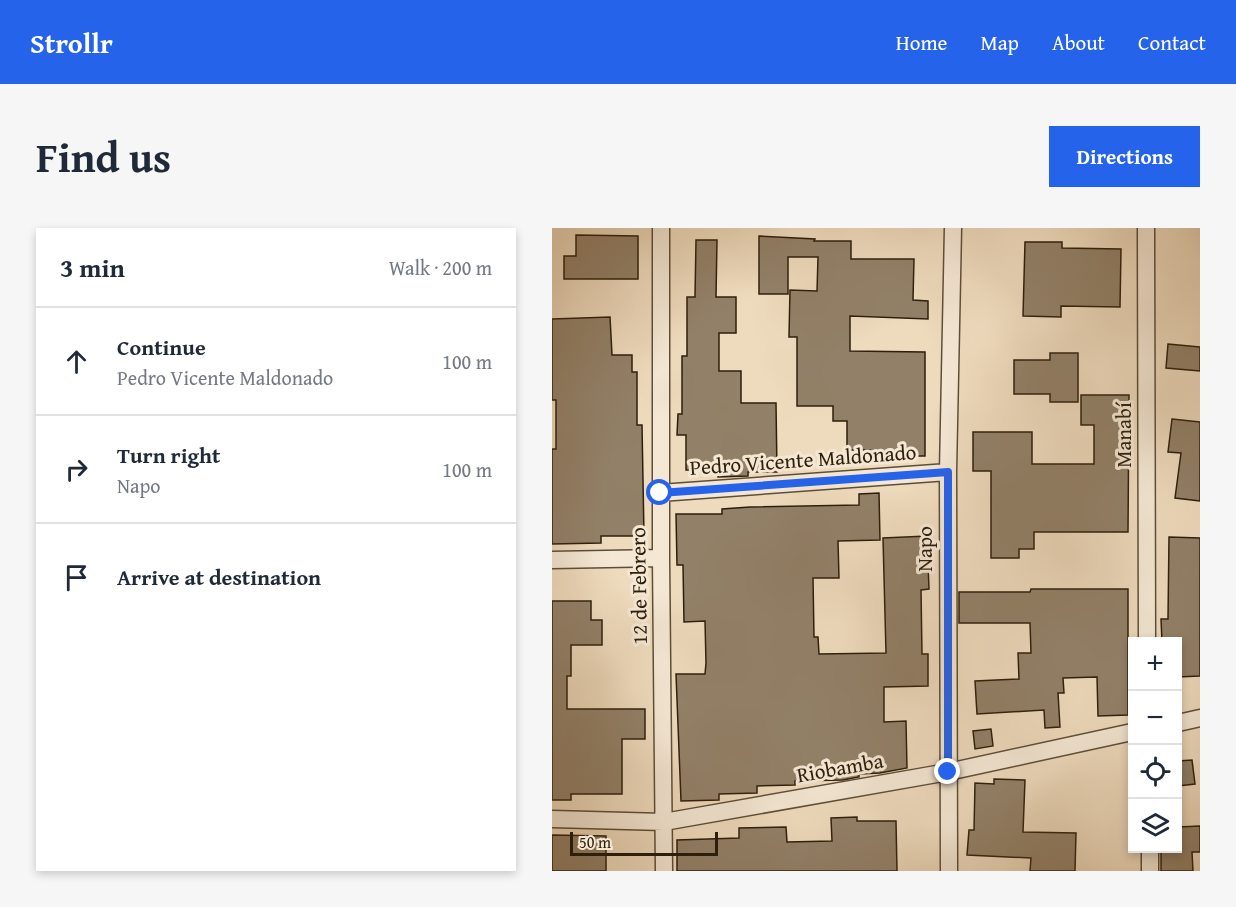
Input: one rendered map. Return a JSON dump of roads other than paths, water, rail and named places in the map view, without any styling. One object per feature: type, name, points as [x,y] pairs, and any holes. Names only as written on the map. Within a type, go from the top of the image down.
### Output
[{"type":"street","name":"12 de Febrero","points":[[661,228],[660,493],[664,871]]},
{"type":"street","name":"Napo","points":[[949,871],[948,472],[953,228]]},
{"type":"street","name":"Manabí","points":[[1146,228],[1147,637]]},
{"type":"street","name":"Pedro Vicente Maldonado","points":[[660,493],[948,472]]},
{"type":"street","points":[[552,560],[661,558]]},
{"type":"street","points":[[1182,722],[1200,718]]},
{"type":"street","name":"Riobamba","points":[[552,819],[664,822],[948,772],[1128,733]]},
{"type":"street","points":[[1150,853],[1150,871]]}]
